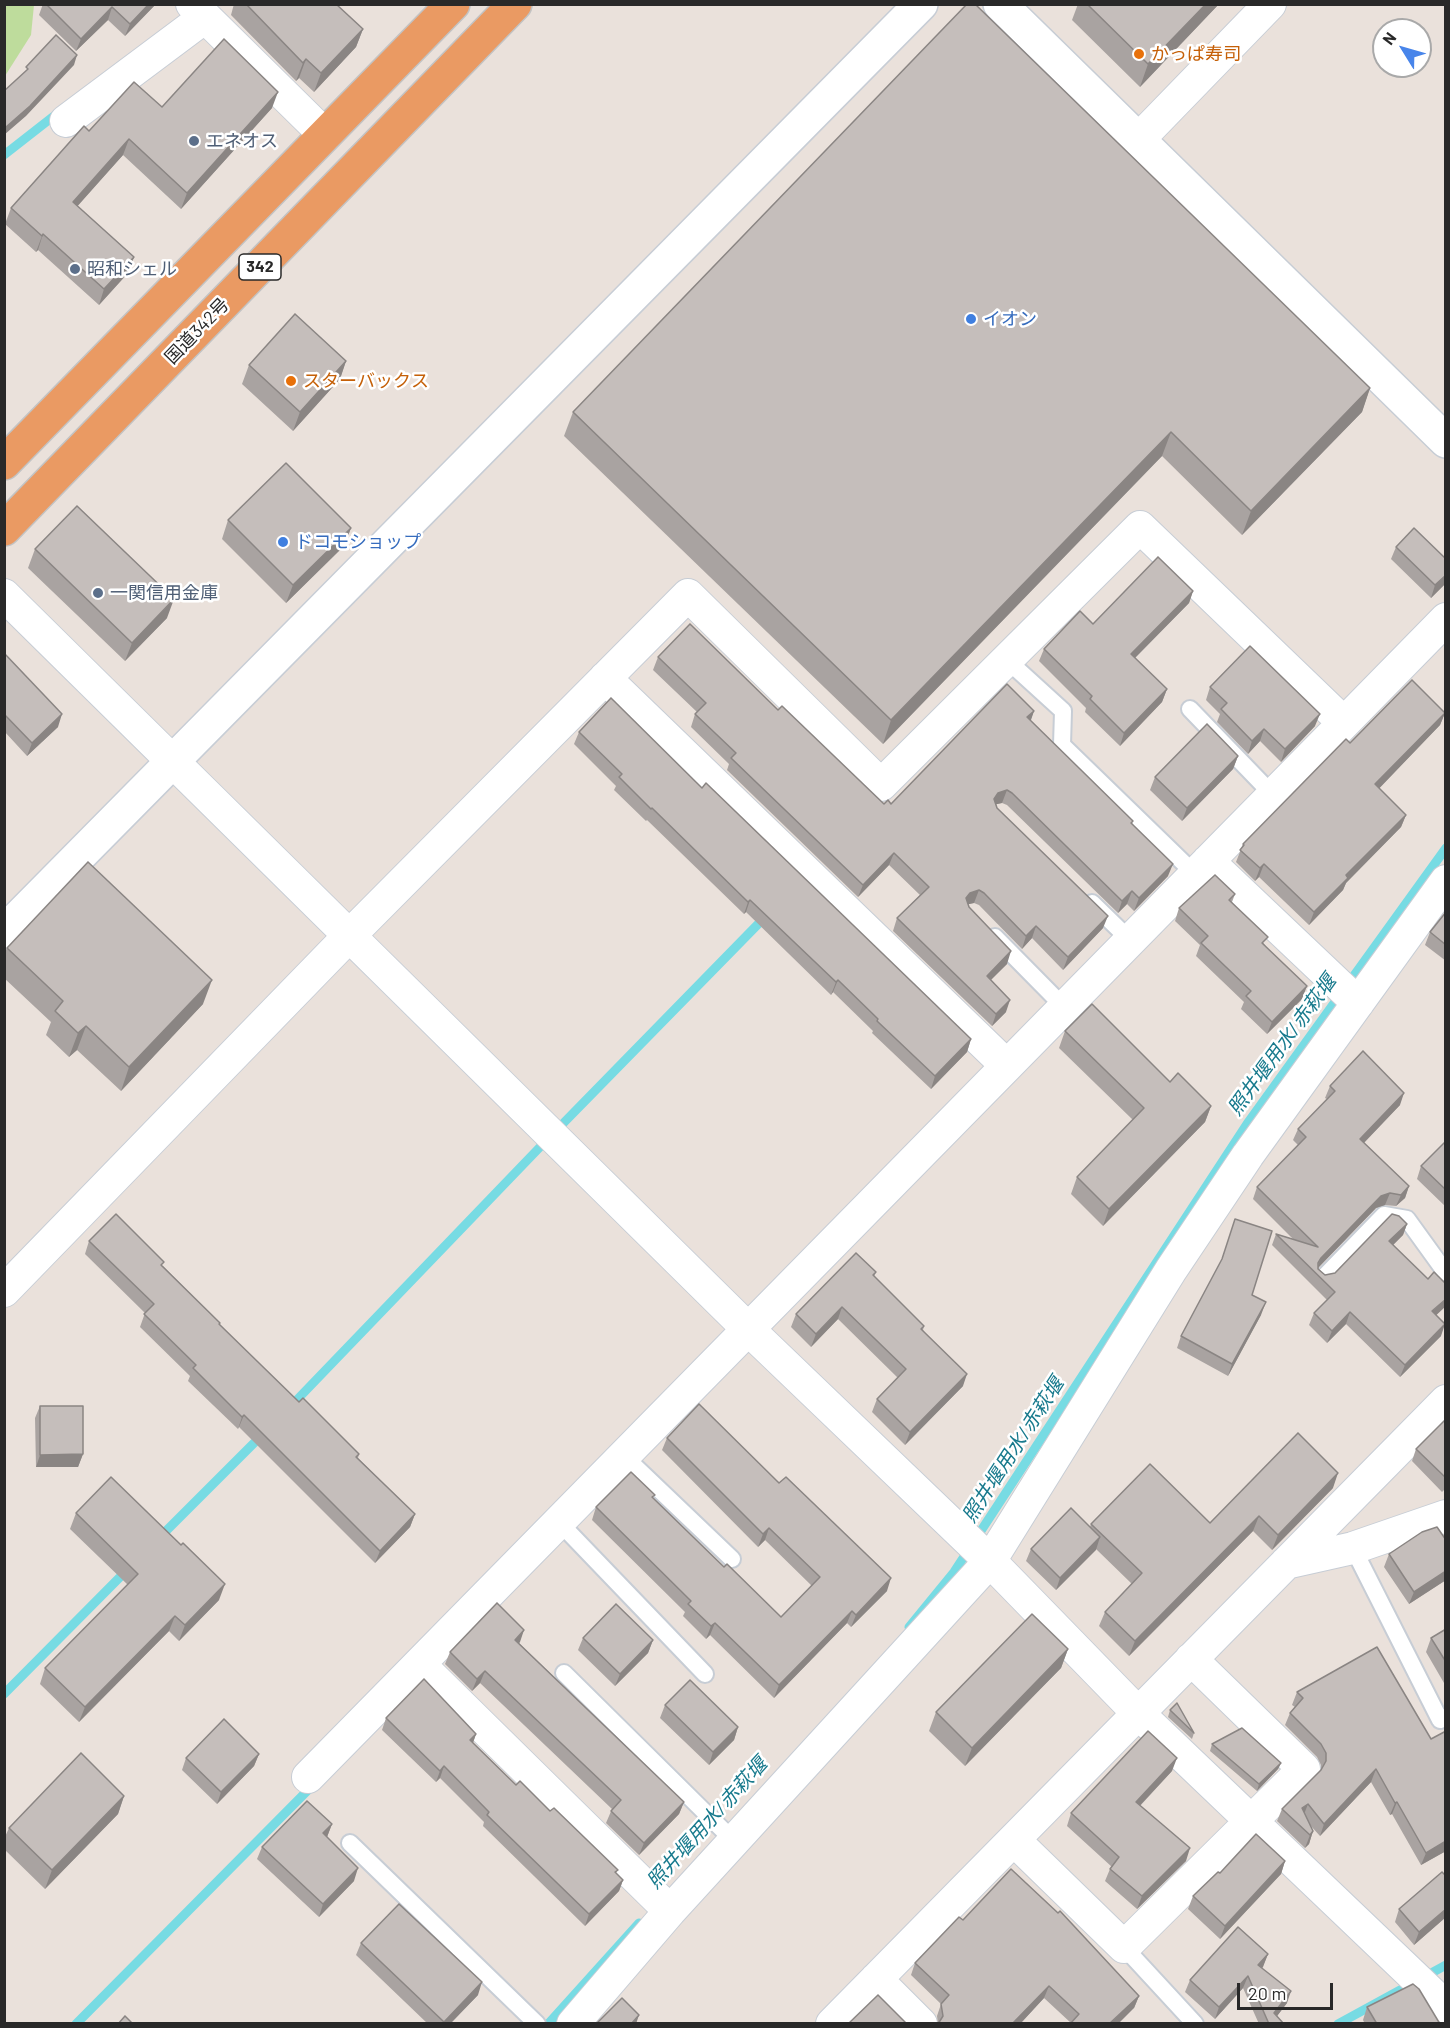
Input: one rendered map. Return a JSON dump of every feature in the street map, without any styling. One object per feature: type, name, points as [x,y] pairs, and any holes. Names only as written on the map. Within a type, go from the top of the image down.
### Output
[{"type":"highway","name":"342","points":[[4,463],[453,4]]},
{"type":"highway","name":"国道342号","points":[[4,529],[515,4]]},
{"type":"street","points":[[4,932],[921,4]]},
{"type":"street","points":[[1000,4],[1446,441]]},
{"type":"street","points":[[1138,139],[1270,4]]},
{"type":"street","points":[[66,121],[198,11],[325,135]]},
{"type":"street","points":[[4,1291],[348,936],[688,595],[881,785],[1140,527],[1344,723]]},
{"type":"street","points":[[4,595],[747,1328],[990,1561],[1139,1713],[1446,2007]]},
{"type":"street","points":[[308,1777],[1446,619]]},
{"type":"street","points":[[605,678],[1006,1065]]},
{"type":"street","points":[[1201,868],[1358,1003]]},
{"type":"street","points":[[573,2024],[670,1911],[990,1561],[1171,1270],[1248,1155],[1446,881]]},
{"type":"street","points":[[832,2024],[1446,1401]]},
{"type":"street","points":[[1286,1563],[1353,1548],[1446,1516]]},
{"type":"street","points":[[1014,1840],[1124,1947],[1304,1768],[1191,1659]]},
{"type":"street","points":[[419,1664],[670,1911]]},
{"type":"street","points":[[876,1979],[921,2024]]},
{"type":"lane","points":[[1007,660],[1063,711],[1062,745],[1201,868]]},
{"type":"lane","points":[[1190,709],[1273,795]]},
{"type":"lane","points":[[1081,893],[1130,940]]},
{"type":"lane","points":[[981,922],[1064,1007]]},
{"type":"lane","points":[[1324,1277],[1384,1215],[1407,1219],[1446,1273]]},
{"type":"lane","points":[[623,1455],[732,1559]]},
{"type":"lane","points":[[558,1521],[705,1674]]},
{"type":"lane","points":[[1353,1548],[1440,1719],[1446,1717]]},
{"type":"lane","points":[[564,1673],[734,1841]]},
{"type":"lane","points":[[350,1842],[537,2024]]},
{"type":"lane","points":[[1124,1947],[1195,2024]]},
{"type":"green space","points":[[5,4],[34,5],[31,35],[5,76]]},
{"type":"building","points":[[46,4],[149,4],[130,24],[112,7],[81,39]]},
{"type":"building","points":[[246,4],[336,4],[363,29],[321,73],[306,59],[303,63]]},
{"type":"building","name":"イオン","points":[[967,4],[975,4],[1370,388],[1251,511],[1171,432],[891,720],[573,412]]},
{"type":"building","points":[[1087,4],[1206,4],[1148,64]]},
{"type":"building","points":[[56,35],[77,55],[30,106],[6,127],[4,126],[4,91],[28,69],[26,67]]},
{"type":"building","points":[[224,39],[278,92],[187,193],[129,139],[73,202],[134,257],[104,289],[11,208],[84,126],[89,131],[134,82],[162,107]]},
{"type":"building","name":"スターバックス","points":[[295,314],[346,361],[300,412],[249,365]]},
{"type":"building","name":"ドコモショップ","points":[[286,463],[351,528],[293,585],[228,520]]},
{"type":"building","name":"一関信用金庫","points":[[77,506],[174,599],[132,643],[35,549]]},
{"type":"building","points":[[1414,528],[1446,559],[1446,575],[1435,585],[1396,547]]},
{"type":"building","points":[[1158,557],[1193,591],[1131,654],[1167,689],[1124,733],[1090,699],[1092,696],[1044,649],[1080,611],[1093,624]]},
{"type":"building","points":[[690,624],[778,710],[782,706],[884,804],[888,800],[891,804],[1007,684],[1034,711],[1027,717],[1133,821],[1131,823],[1173,864],[1139,898],[1132,891],[1122,901],[1012,793],[1007,790],[998,793],[994,799],[997,808],[1108,916],[1068,957],[1036,926],[1026,936],[984,893],[979,890],[970,893],[966,898],[969,907],[1011,951],[987,976],[1010,1000],[996,1014],[897,918],[929,887],[894,853],[863,885],[731,758],[736,753],[695,714],[706,703],[658,657]]},
{"type":"building","points":[[1250,646],[1320,714],[1285,749],[1264,729],[1252,741],[1221,709],[1227,703],[1210,687]]},
{"type":"building","points":[[4,653],[62,714],[32,743],[4,714]]},
{"type":"building","points":[[1412,680],[1445,713],[1375,784],[1406,815],[1346,875],[1348,878],[1314,912],[1264,864],[1260,868],[1240,850],[1243,844],[1346,739],[1350,743]]},
{"type":"building","points":[[611,698],[702,788],[706,783],[971,1039],[935,1076],[838,980],[836,982],[750,900],[748,902],[651,809],[619,777],[622,774],[579,732]]},
{"type":"building","points":[[1207,724],[1238,756],[1187,808],[1155,777]]},
{"type":"building","points":[[88,862],[212,980],[129,1067],[86,1026],[78,1033],[55,1011],[63,1001],[7,948]]},
{"type":"building","points":[[1215,875],[1235,894],[1229,900],[1268,937],[1262,943],[1307,986],[1272,1022],[1246,996],[1251,991],[1201,943],[1208,936],[1179,908]]},
{"type":"building","points":[[1446,912],[1446,945],[1430,932]]},
{"type":"building","points":[[1092,1004],[1170,1082],[1178,1073],[1211,1106],[1109,1209],[1077,1177],[1144,1108],[1065,1031]]},
{"type":"building","points":[[1363,1051],[1404,1093],[1360,1139],[1409,1186],[1401,1195],[1390,1193],[1381,1196],[1321,1258],[1318,1269],[1325,1275],[1335,1273],[1392,1214],[1399,1216],[1407,1224],[1389,1241],[1428,1279],[1434,1272],[1446,1284],[1446,1299],[1432,1311],[1445,1324],[1405,1365],[1350,1312],[1332,1331],[1314,1313],[1335,1292],[1276,1234],[1318,1247],[1257,1187],[1306,1137],[1298,1129],[1335,1091],[1330,1086]]},
{"type":"building","points":[[1446,1141],[1446,1190],[1421,1166]]},
{"type":"building","points":[[116,1214],[164,1262],[161,1265],[219,1324],[299,1402],[303,1398],[359,1454],[356,1457],[415,1514],[380,1551],[244,1415],[242,1417],[193,1368],[196,1365],[144,1314],[154,1304],[89,1241]]},
{"type":"building","points":[[1235,1219],[1272,1231],[1252,1295],[1266,1302],[1232,1364],[1181,1336],[1222,1259]]},
{"type":"building","points":[[856,1253],[876,1272],[873,1275],[924,1326],[921,1329],[967,1374],[910,1432],[877,1399],[906,1369],[842,1307],[816,1334],[796,1314]]},
{"type":"building","points":[[699,1404],[779,1483],[786,1477],[891,1578],[856,1615],[852,1611],[779,1685],[715,1623],[711,1626],[688,1604],[691,1601],[596,1507],[631,1472],[655,1495],[652,1497],[724,1567],[727,1564],[781,1617],[820,1577],[769,1528],[763,1534],[667,1438]]},
{"type":"building","points":[[40,1406],[83,1406],[83,1454],[40,1455]]},
{"type":"building","points":[[1446,1419],[1446,1478],[1416,1449]]},
{"type":"building","points":[[1298,1433],[1338,1473],[1278,1535],[1259,1516],[1135,1641],[1105,1612],[1142,1573],[1091,1524],[1150,1464],[1210,1523]]},
{"type":"building","points":[[111,1477],[225,1584],[185,1625],[175,1616],[85,1707],[45,1668],[138,1574],[76,1513]]},
{"type":"building","points":[[1071,1508],[1100,1537],[1060,1578],[1031,1549]]},
{"type":"building","points":[[1437,1527],[1446,1540],[1446,1571],[1414,1592],[1389,1554],[1422,1532]]},
{"type":"building","points":[[497,1603],[524,1630],[515,1640],[684,1802],[644,1843],[611,1811],[621,1800],[485,1671],[477,1679],[450,1652]]},
{"type":"building","points":[[616,1604],[653,1640],[620,1674],[583,1638]]},
{"type":"building","points":[[1032,1614],[1068,1649],[972,1748],[936,1712]]},
{"type":"building","points":[[1446,1629],[1446,1662],[1431,1638]]},
{"type":"building","points":[[1377,1647],[1431,1739],[1446,1731],[1446,1841],[1426,1853],[1376,1769],[1324,1824],[1308,1804],[1302,1808],[1313,1831],[1310,1835],[1282,1809],[1321,1770],[1326,1761],[1326,1753],[1321,1744],[1290,1713],[1303,1698],[1297,1692]]},
{"type":"building","points":[[424,1679],[476,1734],[470,1740],[516,1785],[520,1781],[550,1811],[554,1808],[618,1870],[615,1872],[623,1880],[589,1914],[487,1815],[489,1812],[444,1766],[440,1771],[386,1718]]},
{"type":"building","points":[[690,1680],[738,1727],[713,1752],[665,1705]]},
{"type":"building","points":[[1177,1703],[1194,1733],[1170,1710]]},
{"type":"building","points":[[224,1719],[259,1754],[221,1792],[186,1758]]},
{"type":"building","points":[[1242,1728],[1281,1763],[1259,1784],[1212,1744]]},
{"type":"building","points":[[1148,1731],[1177,1758],[1136,1802],[1190,1848],[1142,1896],[1110,1869],[1119,1857],[1071,1813]]},
{"type":"building","points":[[81,1753],[124,1796],[52,1870],[9,1828]]},
{"type":"building","points":[[307,1801],[332,1824],[323,1833],[358,1868],[323,1904],[262,1847]]},
{"type":"building","points":[[1256,1834],[1285,1861],[1225,1926],[1193,1896],[1218,1872],[1220,1873]]},
{"type":"building","points":[[1011,1869],[1058,1913],[1060,1911],[1139,1996],[1109,2024],[1070,2024],[1079,2014],[1049,1986],[1012,2024],[938,2024],[943,2016],[941,2004],[949,1995],[915,1963],[959,1917],[963,1920]]},
{"type":"building","points":[[1442,1872],[1446,1876],[1446,1909],[1419,1932],[1399,1909]]},
{"type":"building","points":[[399,1904],[482,1982],[444,2022],[361,1943]]},
{"type":"building","points":[[1238,1927],[1268,1954],[1258,1965],[1291,1991],[1274,2013],[1284,2024],[1269,2024],[1248,1976],[1219,2007],[1190,1980]]},
{"type":"building","points":[[1413,1984],[1419,1989],[1440,2024],[1377,2024],[1367,2007]]},
{"type":"building","points":[[878,1995],[907,2024],[848,2024]]},
{"type":"building","points":[[622,1998],[639,2015],[631,2024],[596,2024]]},
{"type":"building","points":[[125,2016],[133,2024],[118,2024]]},
{"type":"waterway","points":[[4,155],[59,112]]},
{"type":"waterway","name":"照井堰用水/赤萩堰","points":[[909,1627],[954,1572],[1247,1124],[1446,848]]},
{"type":"waterway","points":[[290,1407],[767,915]]},
{"type":"waterway","points":[[158,1539],[263,1434]]},
{"type":"waterway","points":[[4,1694],[127,1570]]},
{"type":"waterway","points":[[76,2024],[313,1785]]},
{"type":"waterway","name":"照井堰用水/赤萩堰","points":[[548,2024],[639,1923]]},
{"type":"waterway","points":[[1338,2024],[1446,1965]]},
{"type":"place","name":"かっぱ寿司","points":[[1139,54]]},
{"type":"place","name":"エネオス","points":[[194,141]]},
{"type":"place","name":"昭和シェル","points":[[75,269]]},
{"type":"place","name":"イオン","points":[[971,319]]},
{"type":"place","name":"スターバックス","points":[[291,381]]},
{"type":"place","name":"ドコモショップ","points":[[283,542]]},
{"type":"place","name":"一関信用金庫","points":[[98,593]]}]
